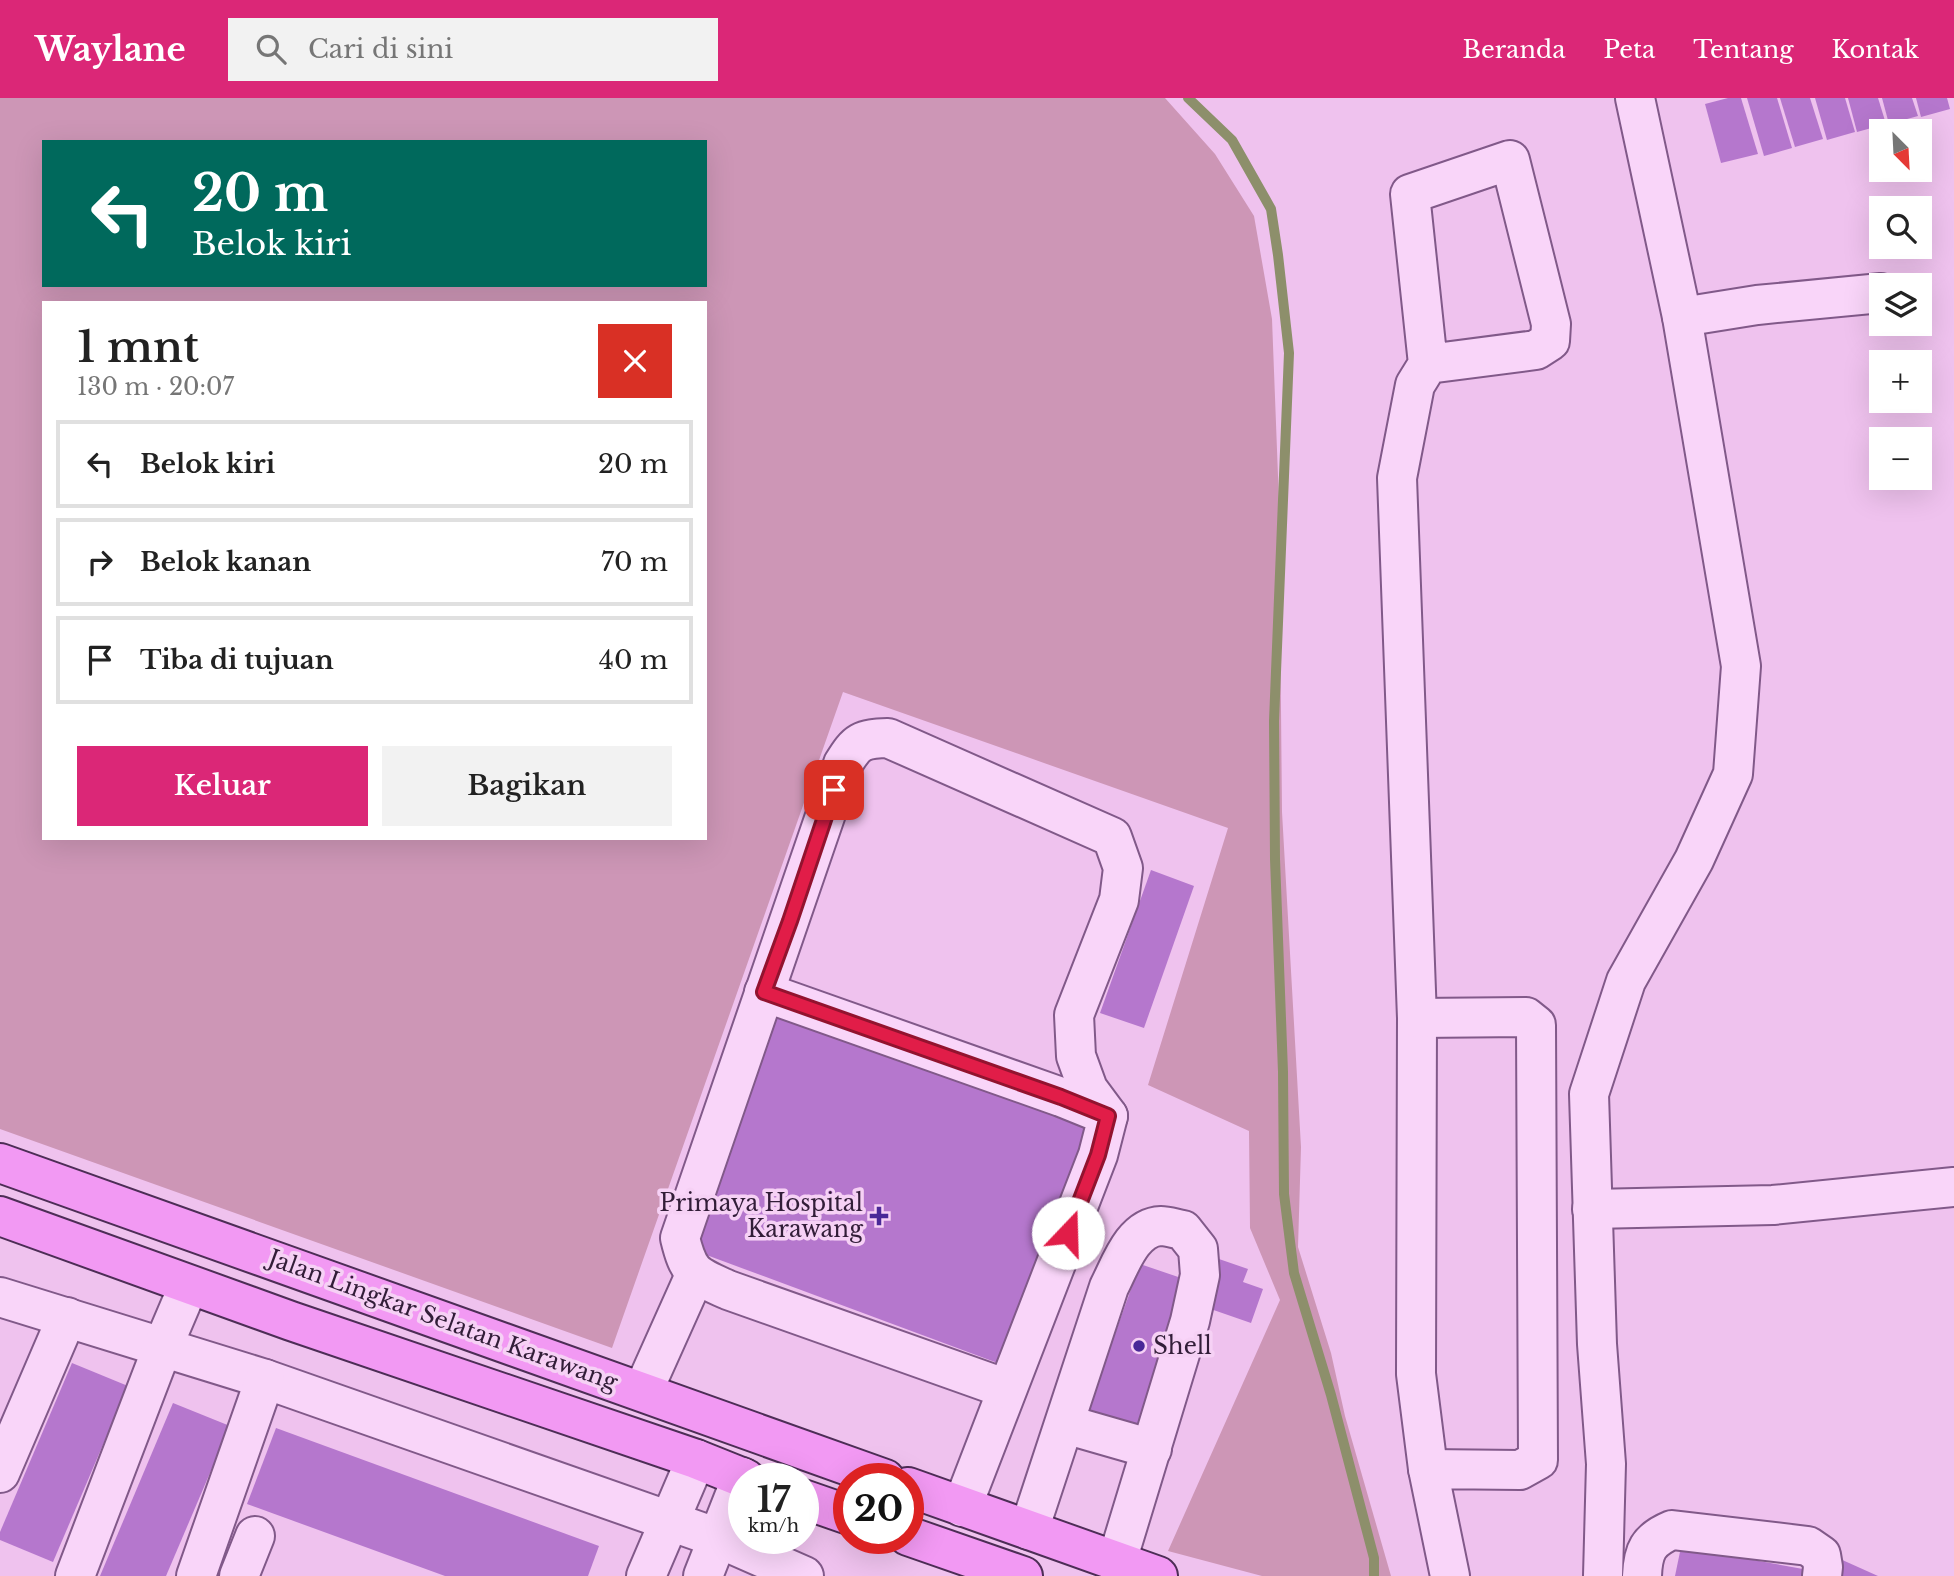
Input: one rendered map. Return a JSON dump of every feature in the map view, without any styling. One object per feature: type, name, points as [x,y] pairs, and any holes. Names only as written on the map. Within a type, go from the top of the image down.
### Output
[{"type":"main road","name":"Jalan Lingkar Selatan Karawang","points":[[0,1163],[842,1463]]},
{"type":"main road","name":"Jalan Lingkar Selatan Karawang","points":[[0,1216],[189,1285],[728,1472]]},
{"type":"main road","points":[[924,1493],[1158,1576]]},
{"type":"main road","points":[[924,1542],[1023,1576]]},
{"type":"street","points":[[1603,1576],[1606,1464],[1597,1344],[1589,1094],[1626,981],[1694,860],[1733,774],[1741,666],[1682,317],[1635,98]]},
{"type":"street","points":[[1428,364],[1536,350],[1549,341],[1551,324],[1510,160],[1410,194],[1428,364],[1415,385],[1397,478],[1417,1018],[1416,1374],[1428,1469],[1450,1576]]},
{"type":"street","points":[[1682,317],[1757,305],[1869,294]]},
{"type":"street","points":[[1007,1389],[764,1304],[695,1275],[685,1259],[680,1238],[843,764],[854,745],[869,739],[888,738],[1112,837],[1123,868],[1119,900],[1074,1015],[1076,1056],[1088,1089],[1108,1116]]},
{"type":"street","points":[[764,992],[1108,1116]]},
{"type":"street","points":[[1417,1018],[1526,1017],[1536,1026],[1538,1460],[1520,1470],[1428,1469]]},
{"type":"street","points":[[962,1507],[1098,1155],[1108,1116]]},
{"type":"street","points":[[1592,1209],[1773,1205],[1954,1186]]},
{"type":"street","points":[[1029,1530],[1109,1287],[1128,1250],[1140,1234],[1158,1226],[1183,1230],[1198,1249],[1199,1275],[1190,1321],[1117,1562]]},
{"type":"street","points":[[643,1391],[695,1275]]},
{"type":"street","points":[[75,1576],[189,1285]]},
{"type":"street","points":[[0,1297],[265,1379],[718,1538],[804,1576]]},
{"type":"street","points":[[0,1473],[67,1317]]},
{"type":"street","points":[[196,1576],[265,1379]]},
{"type":"street","points":[[1065,1424],[1152,1449]]},
{"type":"street","points":[[646,1576],[696,1459]]},
{"type":"street","points":[[703,1576],[728,1515]]},
{"type":"street","points":[[1642,1576],[1643,1556],[1656,1536],[1672,1530],[1808,1546],[1821,1555],[1824,1567],[1822,1576]]},
{"type":"street","points":[[239,1576],[255,1535]]},
{"type":"shaded area","points":[[0,98],[1165,98],[1215,154],[1254,216],[1272,319],[1279,502],[1282,812],[1301,1147],[1298,1247],[1331,1353],[1345,1416],[1391,1576],[1262,1576],[1168,1551],[1280,1300],[1250,1228],[1249,1131],[1148,1085],[1228,828],[843,692],[612,1348],[0,1129]]},
{"type":"building","points":[[1728,98],[1741,98],[1758,154],[1721,163],[1705,104]]},
{"type":"building","points":[[1747,98],[1777,98],[1792,148],[1764,156]]},
{"type":"building","points":[[1780,98],[1810,98],[1823,139],[1795,147]]},
{"type":"building","points":[[1815,98],[1845,98],[1855,132],[1827,140]]},
{"type":"building","points":[[1848,98],[1878,98],[1884,119],[1869,119],[1869,129],[1857,132]]},
{"type":"building","points":[[1882,98],[1912,98],[1918,116],[1888,119]]},
{"type":"building","points":[[1916,98],[1947,98],[1950,109],[1921,117]]},
{"type":"building","points":[[1151,870],[1194,886],[1144,1028],[1100,1013]]},
{"type":"building","points":[[773,1013],[1092,1122],[1003,1365],[693,1250]]},
{"type":"building","points":[[1219,1259],[1248,1269],[1243,1282],[1263,1289],[1251,1323],[1202,1306]]},
{"type":"building","name":"Shell","points":[[1140,1264],[1190,1281],[1137,1429],[1087,1412]]},
{"type":"building","points":[[72,1363],[128,1386],[53,1562],[0,1540],[0,1532]]},
{"type":"building","points":[[173,1403],[230,1426],[166,1576],[100,1576]]},
{"type":"building","points":[[276,1428],[599,1546],[588,1576],[445,1576],[247,1504]]},
{"type":"building","points":[[1681,1547],[1814,1571],[1813,1576],[1675,1576]]},
{"type":"building","points":[[1829,1554],[1878,1576],[1826,1576]]},
{"type":"waterway","points":[[1188,98],[1232,140],[1271,209],[1278,255],[1289,353],[1274,721],[1284,1194],[1294,1273],[1331,1395],[1374,1558],[1374,1576]]},
{"type":"place","name":"Primaya Hospital Karawang","points":[[879,1216]]},
{"type":"place","name":"Shell","points":[[1139,1346]]},
{"type":"route","points":[[834,790],[764,992],[1108,1116],[1098,1155],[1068,1233]]}]
